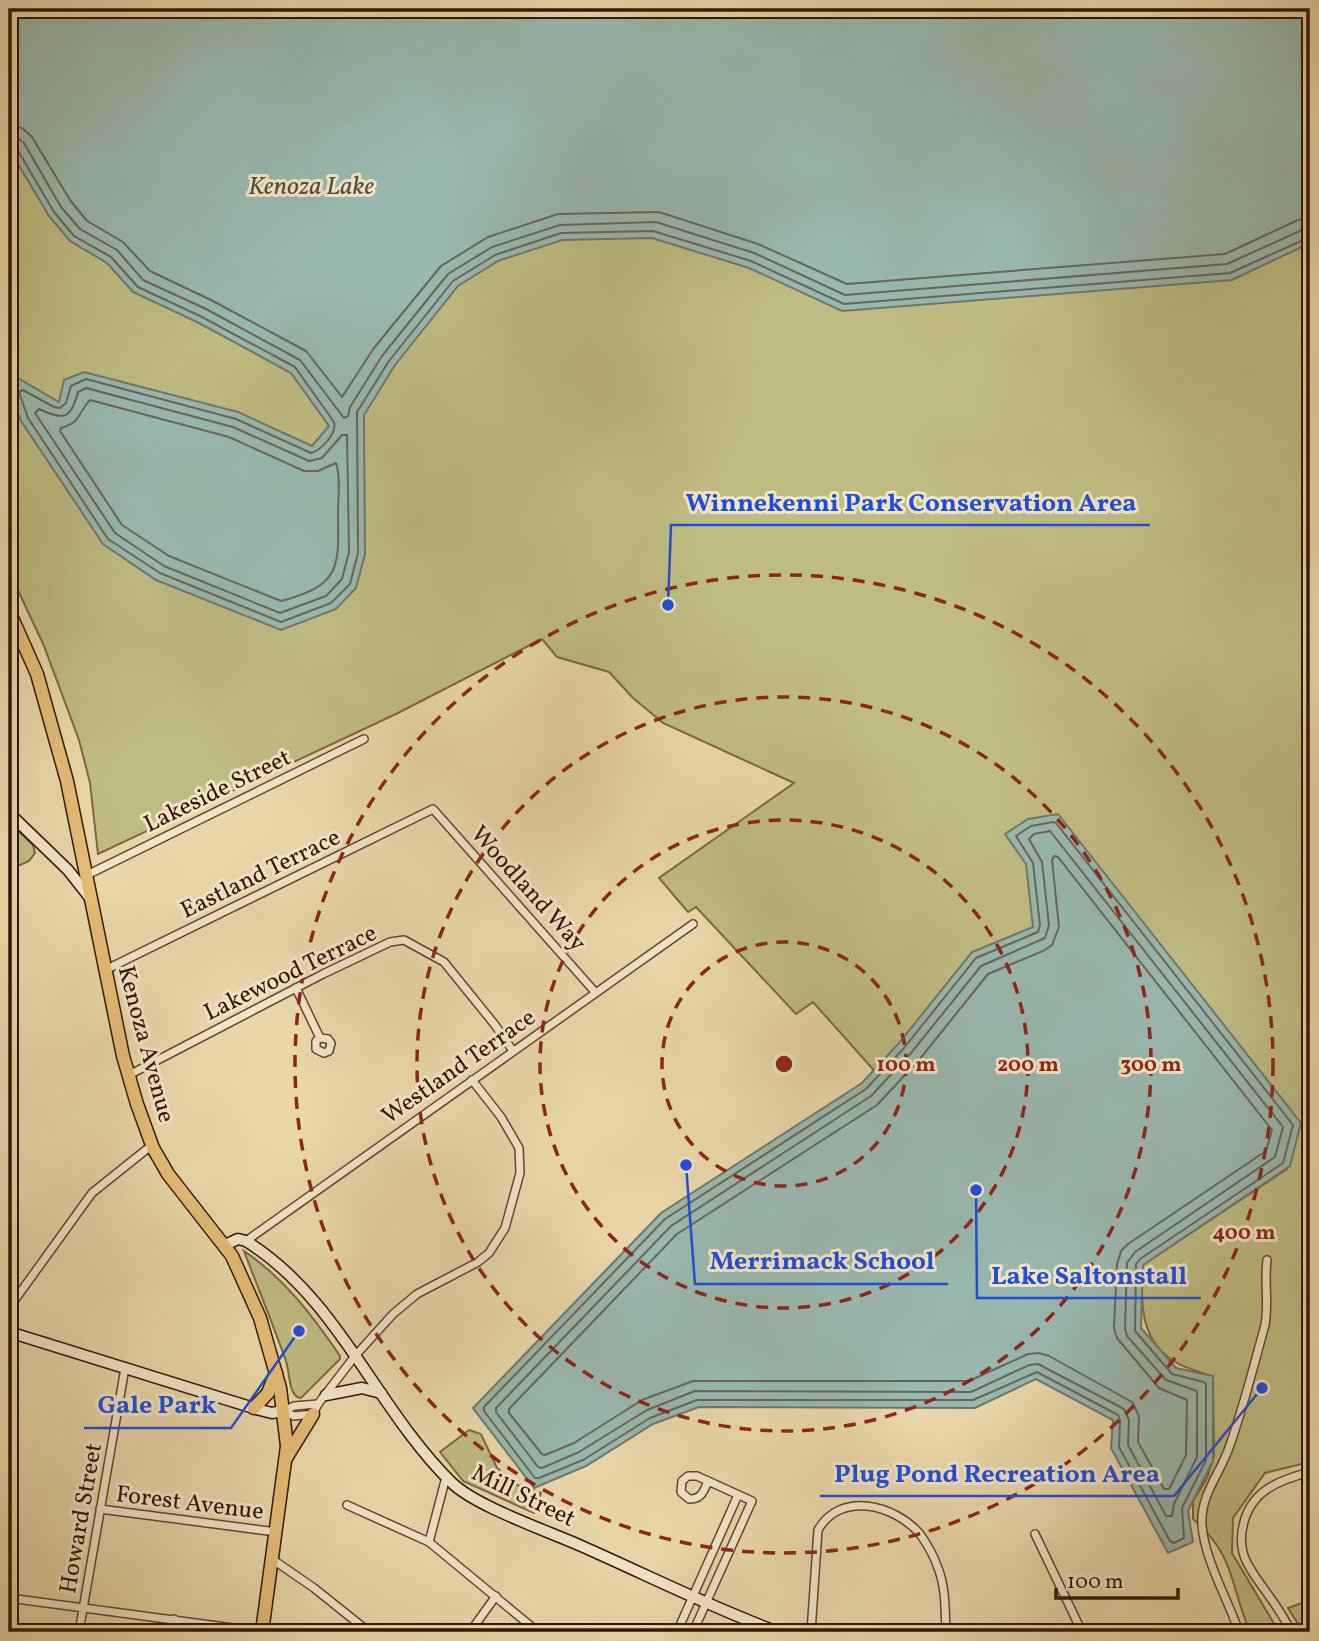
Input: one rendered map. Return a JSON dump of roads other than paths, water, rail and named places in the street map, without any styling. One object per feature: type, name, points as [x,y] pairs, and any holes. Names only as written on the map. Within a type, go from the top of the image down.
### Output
[{"type":"main road","name":"Kenoza Avenue","points":[[9,611],[37,674],[67,781],[128,1075],[152,1145],[168,1174],[225,1245],[236,1265],[260,1318],[276,1372],[284,1411],[286,1458],[263,1631]]},
{"type":"main road","points":[[9,813],[68,870],[92,900]]},
{"type":"main road","points":[[225,1245],[238,1239],[246,1241]]},
{"type":"main road","name":"Mill Street","points":[[246,1241],[289,1273],[312,1299],[446,1477],[459,1489],[485,1504],[778,1632]]},
{"type":"main road","points":[[9,1332],[254,1408],[272,1413],[284,1411]]},
{"type":"main road","points":[[254,1408],[268,1393],[276,1372]]},
{"type":"main road","points":[[286,1458],[319,1404],[362,1388],[375,1390],[383,1395]]},
{"type":"street","name":"Lakeside Street","points":[[87,875],[364,739]]},
{"type":"street","name":"Eastland Terrace","points":[[105,970],[433,810]]},
{"type":"street","name":"Woodland Way","points":[[433,810],[595,992]]},
{"type":"street","name":"Westland Terrace","points":[[246,1241],[693,924]]},
{"type":"street","name":"Lakewood Terrace","points":[[128,1075],[390,942],[404,940],[444,962],[513,1051]]},
{"type":"street","points":[[296,988],[320,1038]]},
{"type":"street","points":[[284,1411],[294,1416],[319,1404],[355,1356],[405,1303],[489,1253],[505,1228],[520,1172],[519,1147],[501,1117],[472,1080]]},
{"type":"street","points":[[9,1308],[92,1193],[152,1145]]},
{"type":"street","points":[[1239,1632],[1207,1552],[1202,1511],[1208,1491],[1229,1449],[1262,1337],[1268,1311],[1265,1275],[1267,1260]]},
{"type":"street","name":"Howard Street","points":[[79,1632],[125,1368]]},
{"type":"street","points":[[1291,1632],[1247,1562],[1241,1546],[1241,1534],[1247,1511],[1255,1498],[1276,1483],[1310,1472]]},
{"type":"street","points":[[429,1542],[446,1477]]},
{"type":"street","points":[[693,1632],[752,1501],[708,1481]]},
{"type":"street","points":[[677,1632],[738,1495]]},
{"type":"street","points":[[347,1505],[429,1542],[538,1632]]},
{"type":"street","points":[[811,1632],[818,1530],[824,1519],[850,1507],[867,1505],[887,1510],[916,1530],[929,1548],[939,1569],[946,1632]]},
{"type":"street","name":"Forest Avenue","points":[[100,1509],[276,1532]]},
{"type":"street","points":[[1035,1534],[1082,1632]]},
{"type":"street","points":[[272,1558],[369,1632]]},
{"type":"street","points":[[470,1632],[496,1597]]},
{"type":"street","points":[[9,1598],[263,1631]]},
{"type":"street","points":[[172,1632],[174,1619]]},
{"type":"water","name":"Kenoza Lake","points":[[10,9],[1310,9],[1310,243],[1232,280],[842,311],[749,268],[652,238],[562,240],[498,261],[458,286],[395,365],[364,415],[365,554],[356,588],[336,609],[281,630],[156,580],[103,544],[21,421],[9,388],[9,373],[59,402],[64,380],[84,372],[238,412],[312,446],[329,426],[291,373],[199,323],[133,292],[107,263],[70,241],[49,216],[9,149]]},
{"type":"water","points":[[1058,814],[1301,1123],[1290,1166],[1143,1265],[1141,1328],[1176,1368],[1213,1376],[1213,1461],[1188,1511],[1193,1542],[1168,1553],[1111,1448],[1113,1420],[1036,1379],[975,1408],[699,1407],[653,1424],[586,1466],[534,1488],[473,1408],[661,1213],[862,1083],[899,1043],[972,952],[1033,927],[1026,864],[1005,834],[1028,819]]},
{"type":"place","name":"Winnekenni Park Conservation Area","points":[[668,605]]},
{"type":"place","name":"Merrimack School","points":[[686,1165]]},
{"type":"place","name":"Lake Saltonstall","points":[[976,1190]]},
{"type":"place","name":"Gale Park","points":[[299,1331]]},
{"type":"place","name":"Plug Pond Recreation Area","points":[[1262,1388]]}]
